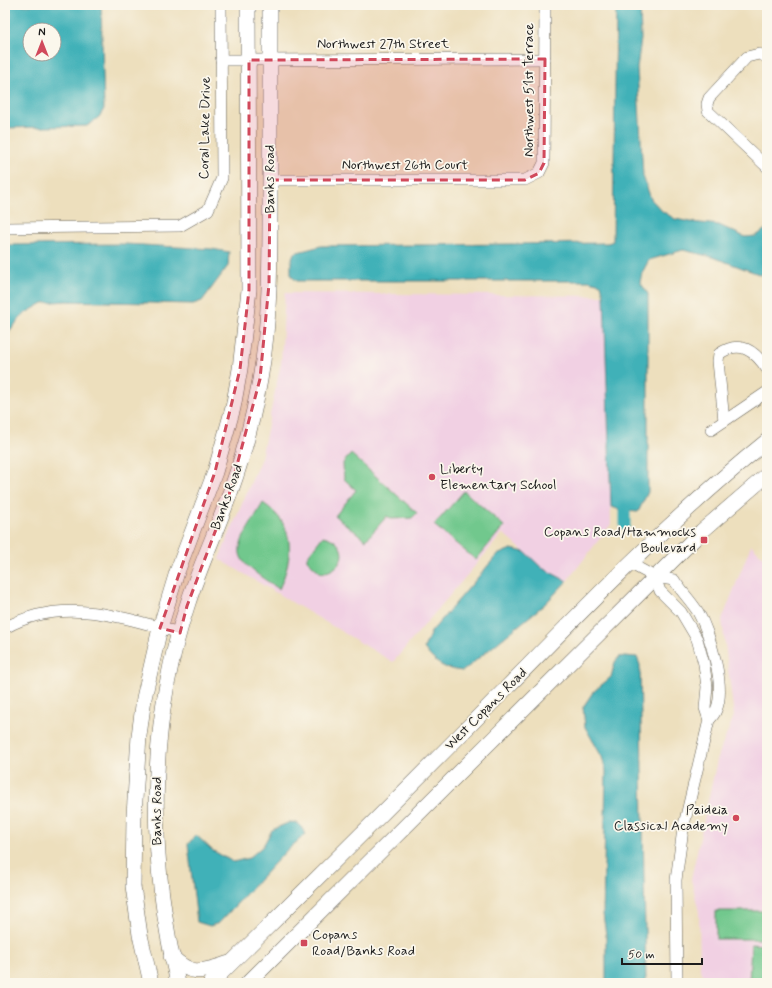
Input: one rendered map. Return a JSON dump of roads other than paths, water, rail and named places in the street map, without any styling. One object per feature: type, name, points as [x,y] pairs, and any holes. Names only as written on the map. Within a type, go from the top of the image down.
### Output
[{"type":"street","name":"Coral Lake Drive","points":[[5,228],[180,226],[208,210],[222,178],[221,5]]},
{"type":"street","name":"Banks Road","points":[[151,983],[135,900],[132,857],[139,736],[150,667],[160,628],[178,572],[217,465],[233,408],[240,369],[249,290],[248,5]]},
{"type":"street","name":"Banks Road","points":[[178,983],[171,956],[160,884],[156,806],[160,729],[170,670],[187,606],[242,457],[260,379],[265,340],[269,284],[270,5]]},
{"type":"street","name":"Northwest 51st Terrace","points":[[539,173],[544,163],[545,5]]},
{"type":"street","points":[[767,57],[759,54],[748,57],[709,98],[706,104],[708,111],[767,167]]},
{"type":"street","name":"Northwest 27th Street","points":[[221,60],[545,59]]},
{"type":"street","name":"Northwest 26th Court","points":[[270,180],[525,180],[539,173]]},
{"type":"street","points":[[724,421],[718,361],[719,354],[728,348],[740,347],[751,351],[759,357],[767,369]]},
{"type":"street","points":[[711,430],[767,392]]},
{"type":"street","name":"West Copans Road","points":[[211,983],[632,564],[732,469],[767,441]]},
{"type":"street","name":"West Copans Road","points":[[248,983],[655,577],[702,531],[767,474]]},
{"type":"street","points":[[632,564],[655,577],[674,580],[697,612],[708,634],[715,654],[719,694],[717,709],[709,720],[683,829],[676,880],[677,983],[687,983]]},
{"type":"street","points":[[655,577],[660,591],[681,612],[697,639],[704,664],[707,687],[705,708],[709,720]]},
{"type":"street","points":[[5,628],[18,621],[54,612],[92,611],[180,633]]},
{"type":"street","points":[[171,956],[179,964],[193,971],[209,970],[232,962]]},
{"type":"water","points":[[5,5],[101,5],[104,109],[99,117],[87,126],[5,128]]},
{"type":"water","points":[[616,5],[640,5],[641,39],[637,68],[643,176],[651,199],[662,211],[675,219],[719,225],[745,237],[756,236],[767,228],[767,277],[712,257],[683,250],[649,260],[642,273],[640,282],[648,294],[648,492],[638,512],[625,511],[611,507],[604,296],[601,284],[590,281],[297,281],[291,276],[291,261],[294,253],[321,246],[608,243],[613,241]]},
{"type":"water","points":[[125,244],[212,249],[229,252],[228,266],[202,301],[193,304],[66,301],[43,303],[24,314],[5,336],[5,245]]},
{"type":"water","points":[[511,549],[525,552],[542,568],[567,581],[545,604],[463,671],[450,669],[440,665],[424,648],[431,632],[497,555]]},
{"type":"water","points":[[619,657],[637,657],[640,665],[646,983],[606,983],[606,935],[603,914],[606,771],[602,757],[585,727],[583,707],[593,692],[611,677],[615,662]]},
{"type":"water","points":[[290,822],[298,823],[306,834],[286,851],[219,923],[210,926],[197,922],[188,844],[196,835],[212,850],[233,862],[249,858],[263,846],[272,830]]},
{"type":"waterway","points":[[625,498],[625,525]]},
{"type":"place","name":"Liberty Elementary School","points":[[432,477]]},
{"type":"place","name":"Copans Road/Hammocks Boulevard","points":[[704,540]]},
{"type":"place","name":"Paideia Classical Academy","points":[[736,818]]},
{"type":"place","name":"Copans Road/Banks Road","points":[[304,943]]}]
